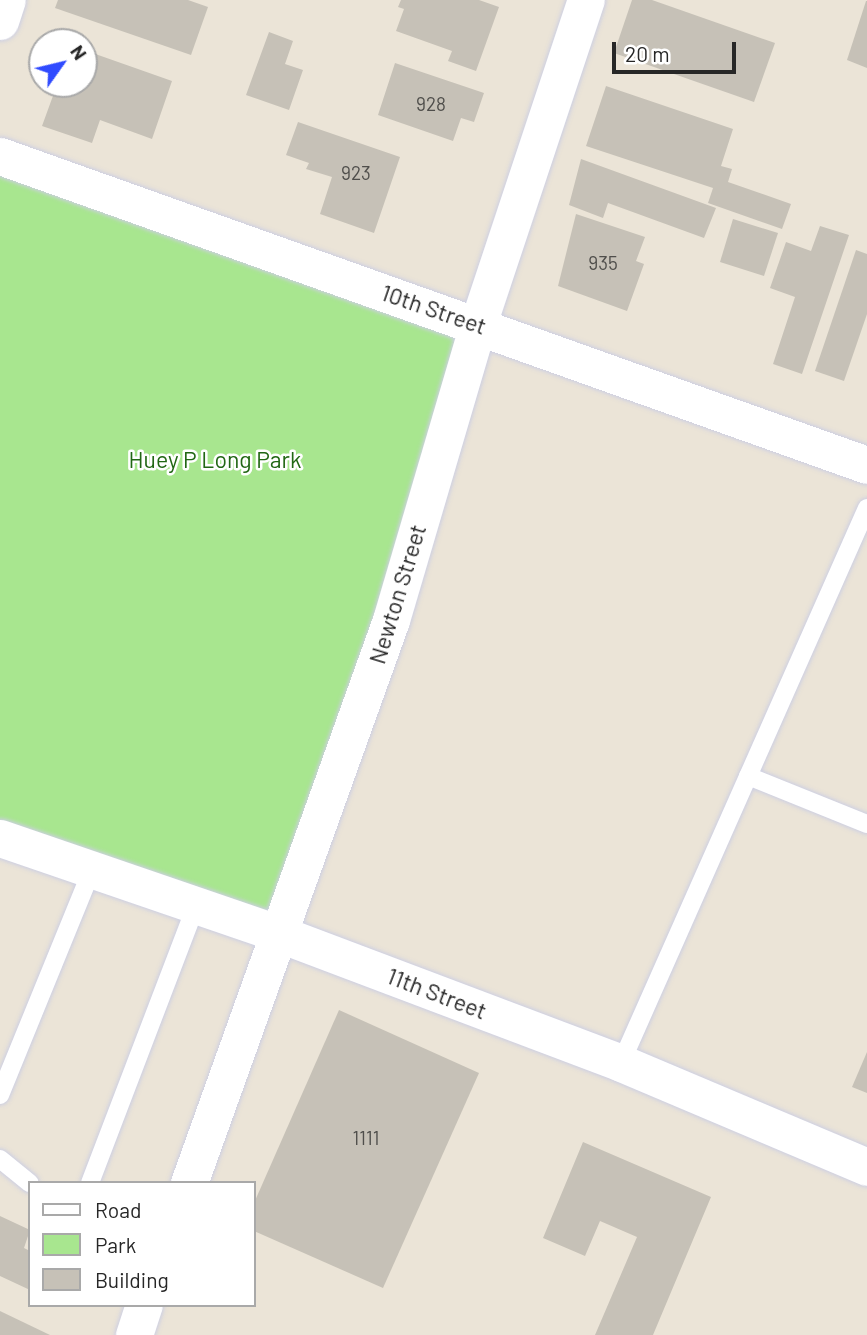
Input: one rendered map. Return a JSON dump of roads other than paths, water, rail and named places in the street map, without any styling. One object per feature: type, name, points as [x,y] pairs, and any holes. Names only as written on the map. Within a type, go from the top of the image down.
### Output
[{"type":"street","points":[[0,21],[7,0]]},
{"type":"street","name":"Newton Street","points":[[190,1181],[391,620],[478,324],[586,0]]},
{"type":"street","name":"10th Street","points":[[0,156],[478,324],[867,465]]},
{"type":"street","name":"11th Street","points":[[0,838],[280,934],[621,1063],[867,1167]]},
{"type":"street","points":[[134,1335],[143,1307]]},
{"type":"lane","points":[[621,1063],[867,508]]},
{"type":"lane","points":[[748,776],[867,824]]},
{"type":"lane","points":[[0,1095],[92,870]]},
{"type":"lane","points":[[91,1181],[196,905]]},
{"type":"lane","points":[[0,1159],[28,1181]]},
{"type":"park label","name":"Huey P Long Park","points":[[215,459]]}]
